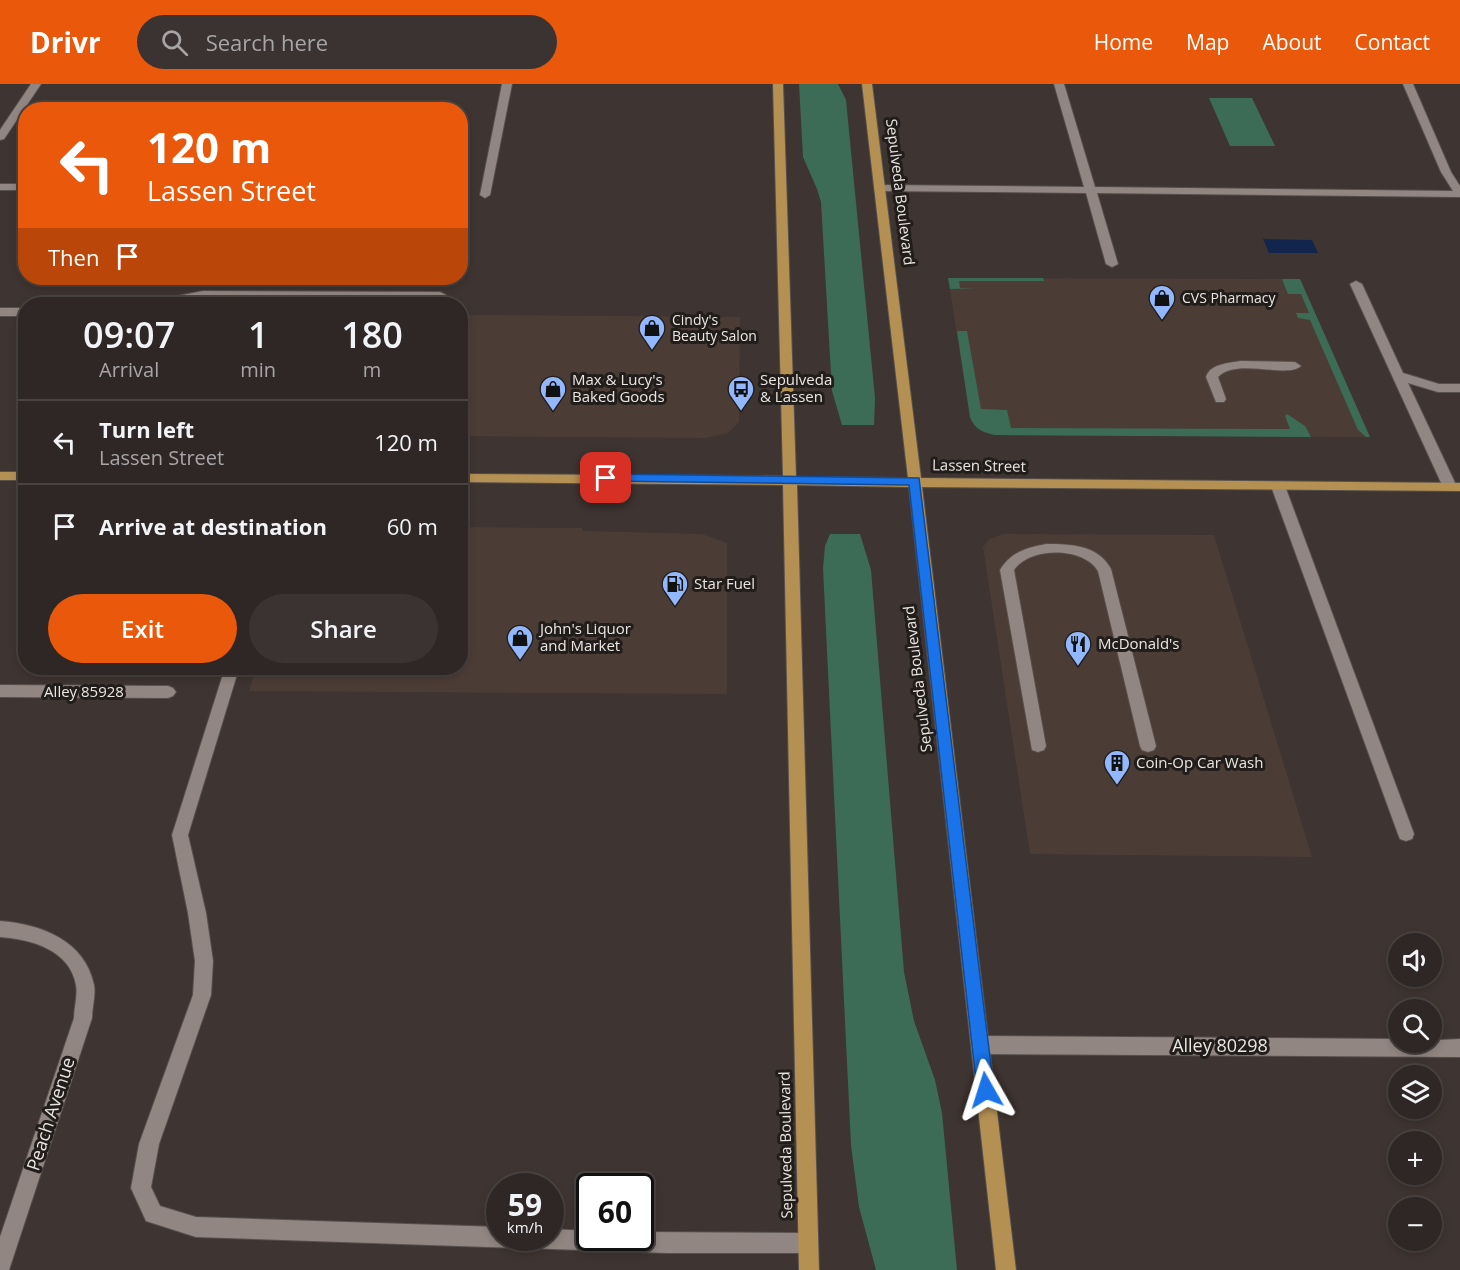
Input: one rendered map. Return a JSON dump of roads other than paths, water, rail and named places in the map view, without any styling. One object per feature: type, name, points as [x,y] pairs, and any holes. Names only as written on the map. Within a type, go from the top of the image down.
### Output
[{"type":"main road","name":"Sepulveda Boulevard","points":[[778,84],[809,1270]]},
{"type":"main road","name":"Sepulveda Boulevard","points":[[867,84],[1006,1270]]},
{"type":"main road","points":[[0,476],[18,476]]},
{"type":"main road","name":"Lassen Street","points":[[468,478],[1455,487]]},
{"type":"street","points":[[24,102],[36,84]]},
{"type":"street","points":[[485,195],[507,84]]},
{"type":"street","points":[[1059,84],[1112,264]]},
{"type":"street","points":[[1408,84],[1446,172],[1460,194]]},
{"type":"street","points":[[0,137],[18,110]]},
{"type":"street","points":[[0,187],[18,187]]},
{"type":"street","points":[[879,188],[1460,194]]},
{"type":"street","points":[[1356,284],[1455,487]]},
{"type":"street","points":[[187,297],[203,294],[440,296]]},
{"type":"street","points":[[0,312],[18,312]]},
{"type":"street","points":[[1220,399],[1212,377],[1220,369],[1235,366],[1295,366]]},
{"type":"street","points":[[1400,376],[1438,388],[1460,388]]},
{"type":"street","points":[[1278,486],[1406,834]]},
{"type":"street","points":[[1038,746],[1007,570],[1014,558],[1025,552],[1038,550],[1082,552],[1100,562],[1105,571],[1148,746]]},
{"type":"street","points":[[230,675],[180,835],[197,913],[204,961],[202,995],[149,1144],[141,1188],[153,1214],[195,1227],[486,1237]]},
{"type":"street","name":"Alley 85928","points":[[0,691],[168,692]]},
{"type":"street","name":"Peach Avenue","points":[[0,929],[17,929],[36,934],[65,950],[74,960],[85,986],[83,1018],[0,1267]]},
{"type":"street","name":"Alley 80298","points":[[981,1045],[1460,1048]]},
{"type":"street","points":[[564,1240],[808,1243]]},
{"type":"water","points":[[1263,239],[1312,240],[1318,253],[1269,253]]},
{"type":"place","name":"CVS Pharmacy","points":[[1162,321]]},
{"type":"place","name":"Cindy's Beauty Salon","points":[[652,351]]},
{"type":"place","name":"Max & Lucy's Baked Goods","points":[[553,412]]},
{"type":"place","name":"Sepulveda & Lassen","points":[[741,412]]},
{"type":"place","name":"Star Fuel","points":[[675,607]]},
{"type":"place","name":"John's Liquor and Market","points":[[520,661]]},
{"type":"place","name":"McDonald's","points":[[1078,667]]},
{"type":"place","name":"Coin-Op Car Wash","points":[[1117,786]]}]
